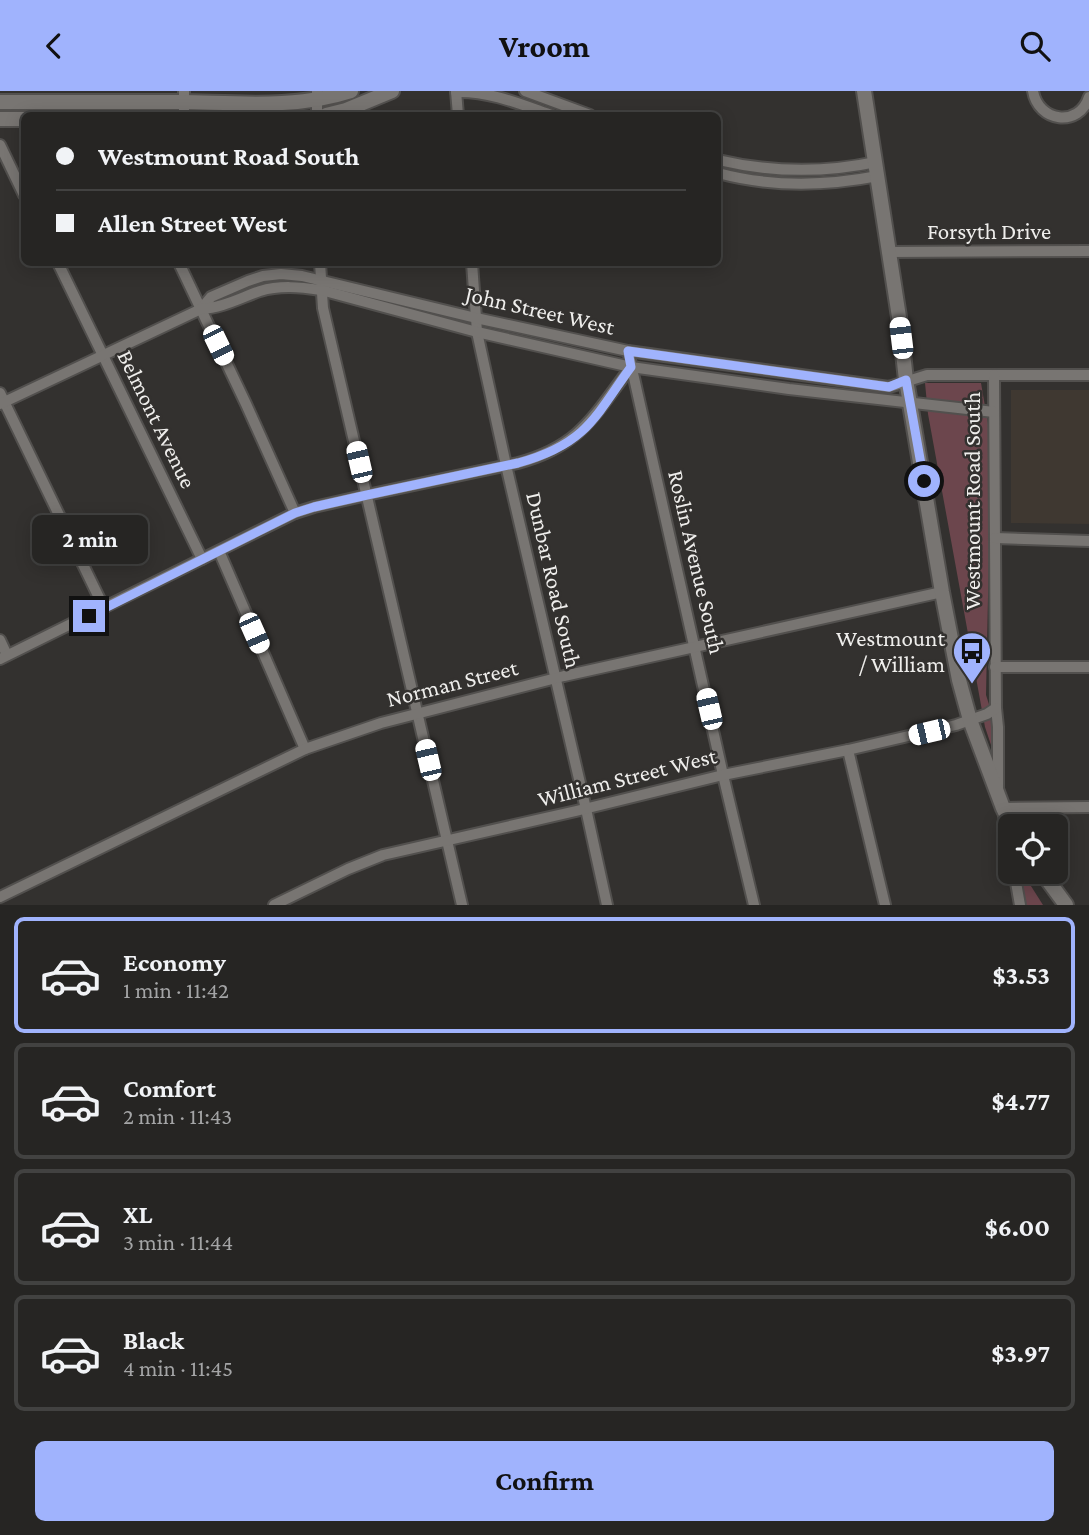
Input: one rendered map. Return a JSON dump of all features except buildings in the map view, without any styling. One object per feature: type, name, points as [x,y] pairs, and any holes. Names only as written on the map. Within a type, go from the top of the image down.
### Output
[{"type":"main road","points":[[0,102],[106,109],[184,103],[284,104],[317,102],[351,91]]},
{"type":"main road","points":[[338,112],[392,91]]},
{"type":"main road","name":"Westmount Road South","points":[[864,91],[899,317],[906,380],[959,680],[970,720],[1006,814]]},
{"type":"main road","points":[[0,119],[21,119]]},
{"type":"main road","points":[[1049,884],[1066,905]]},
{"type":"street","points":[[458,112],[456,91],[477,91],[494,95],[542,112]]},
{"type":"street","points":[[525,91],[582,112]]},
{"type":"street","points":[[1033,91],[1039,107],[1058,118],[1078,113],[1089,97]]},
{"type":"street","points":[[0,145],[21,189]]},
{"type":"street","points":[[721,160],[784,170],[841,167],[877,169]]},
{"type":"street","points":[[721,173],[783,183],[844,182],[877,169]]},
{"type":"street","name":"Forsyth Drive","points":[[889,252],[1089,251]]},
{"type":"street","name":"Belmont Avenue","points":[[60,266],[202,559]]},
{"type":"street","points":[[180,266],[295,513]]},
{"type":"street","points":[[320,266],[323,308],[462,905]]},
{"type":"street","name":"Dunbar Road South","points":[[472,266],[477,332],[607,905]]},
{"type":"street","name":"John Street West","points":[[320,285],[477,332],[631,367],[789,389],[994,412]]},
{"type":"street","name":"John Street West","points":[[1,399],[201,309],[216,308],[281,287],[320,285],[628,351],[889,387],[928,375],[1089,375]]},
{"type":"street","name":"Roslin Avenue South","points":[[628,351],[754,905]]},
{"type":"street","points":[[0,640],[4,657],[295,513],[537,458],[580,433],[631,367]]},
{"type":"street","name":"Westmount Road South","points":[[994,375],[995,667],[1002,814]]},
{"type":"street","points":[[1,399],[104,608]]},
{"type":"street","points":[[995,538],[1089,541]]},
{"type":"street","points":[[219,551],[305,749]]},
{"type":"street","name":"Norman Street","points":[[0,897],[305,749],[381,723],[556,678],[942,592]]},
{"type":"street","points":[[995,667],[1089,667]]},
{"type":"street","name":"William Street West","points":[[274,905],[383,855],[723,775],[956,726],[996,708]]},
{"type":"street","points":[[848,750],[885,905]]},
{"type":"street","points":[[1000,801],[1089,807]]},
{"type":"street","points":[[1016,884],[1020,905]]},
{"type":"shaded area","points":[[925,383],[981,383],[988,424],[986,695],[995,723],[994,754],[985,727],[928,414]]},
{"type":"shaded area","points":[[1011,390],[1089,390],[1089,524],[1011,523]]},
{"type":"shaded area","points":[[1022,884],[1030,884],[1043,905],[1026,905]]},
{"type":"place","name":"Westmount / William","points":[[972,685]]},
{"type":"route","points":[[89,616],[295,513],[518,463],[552,451],[580,433],[594,418],[631,367],[628,351],[889,387],[906,380],[924,481]]}]
